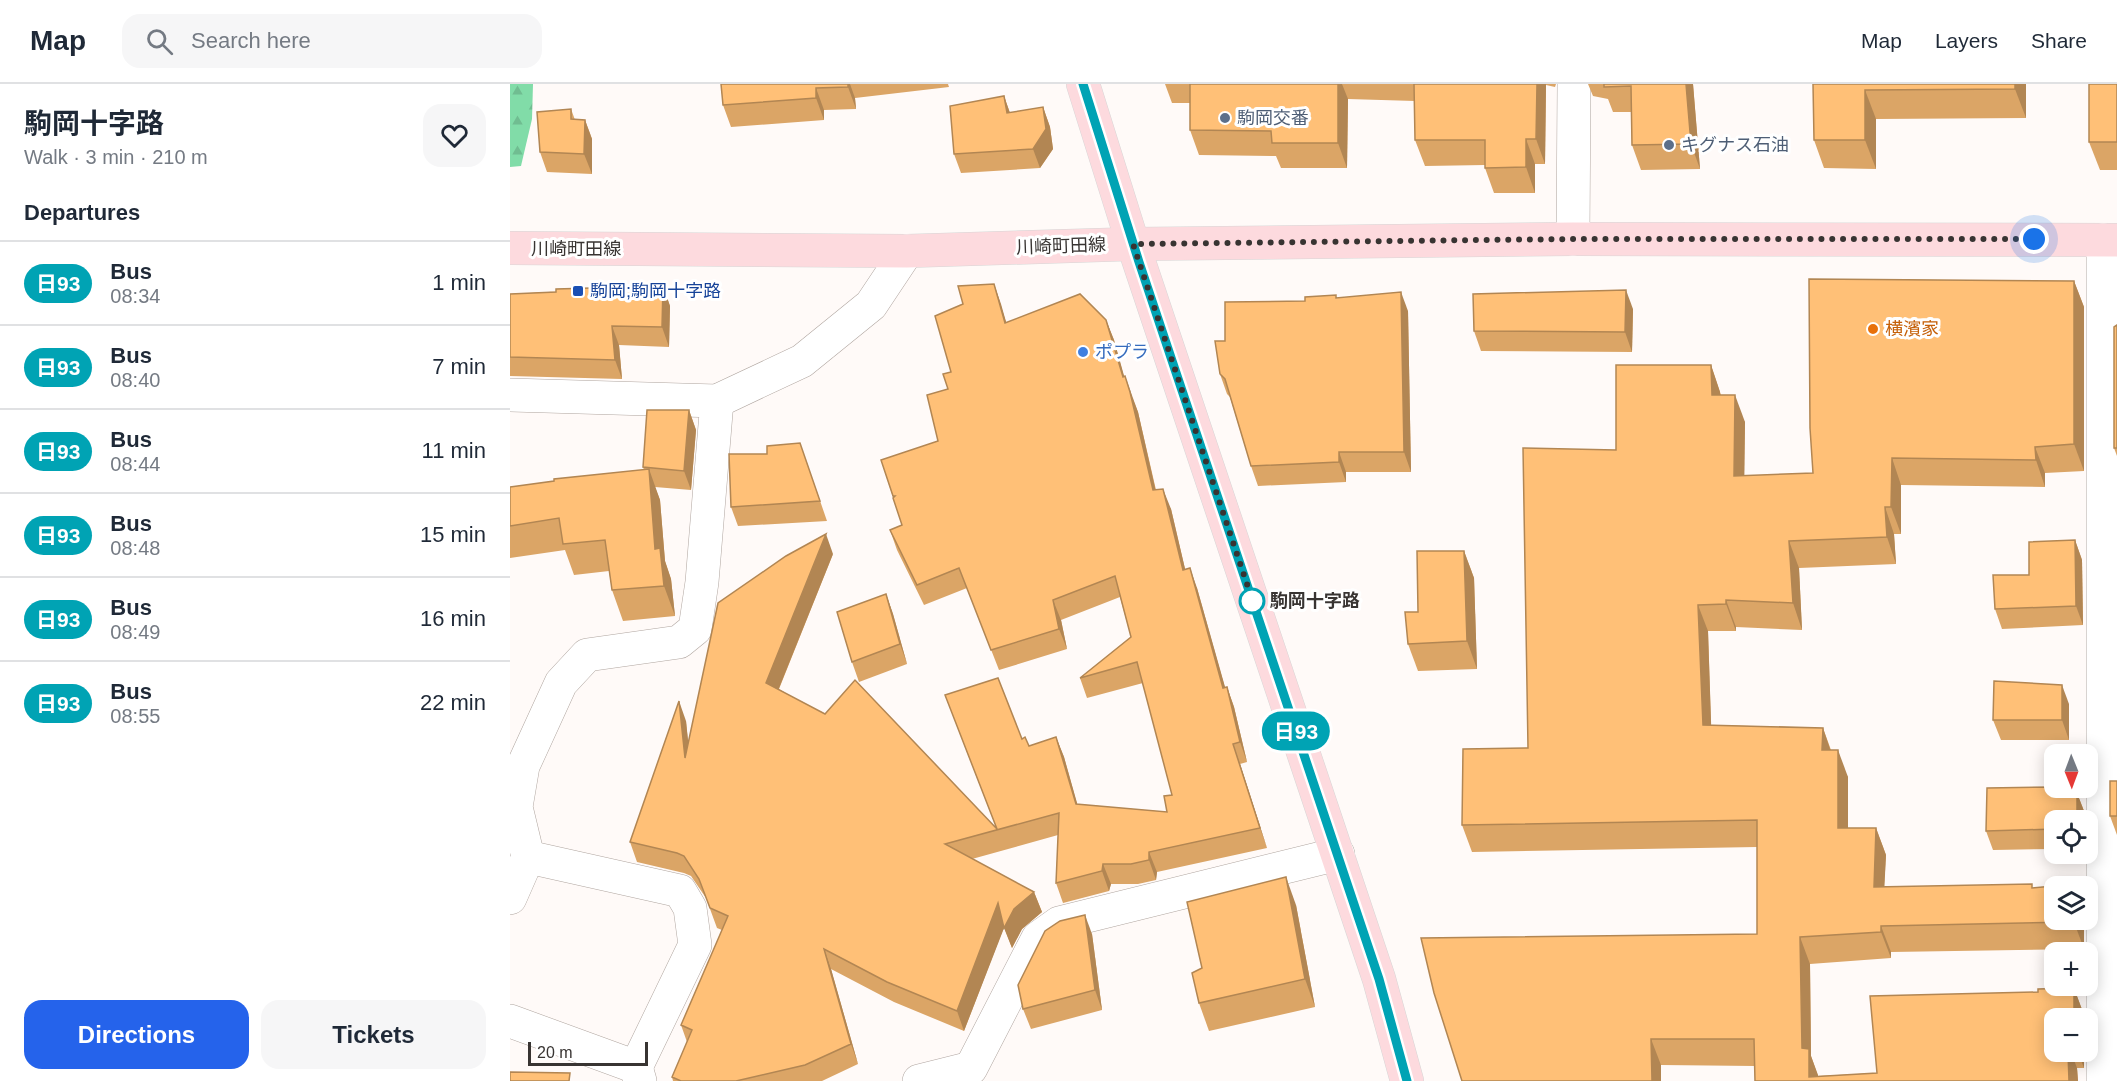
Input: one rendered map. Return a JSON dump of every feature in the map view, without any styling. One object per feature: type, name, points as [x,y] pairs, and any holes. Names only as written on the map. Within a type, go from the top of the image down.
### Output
[{"type":"main road","points":[[1083,84],[1133,244],[1379,979],[1407,1081]]},
{"type":"main road","name":"川崎町田線","points":[[510,248],[907,251],[1133,244],[1574,239],[2110,240]]},
{"type":"street","points":[[1574,84],[1574,239]]},
{"type":"street","points":[[2103,1081],[2110,240]]},
{"type":"street","points":[[510,395],[717,401],[802,361],[871,304],[907,251]]},
{"type":"street","points":[[510,898],[528,857],[516,807],[523,766],[561,682],[586,655],[679,642],[695,629],[702,582],[717,401]]},
{"type":"street","points":[[919,1081],[971,1068],[1038,938],[1059,923],[1338,854]]},
{"type":"street","points":[[510,1021],[638,1074],[695,945],[690,908],[680,891],[528,857]]},
{"type":"green space","points":[[510,84],[533,84],[532,119],[521,166],[510,167]]},
{"type":"building","points":[[721,84],[848,84],[848,87],[816,88],[816,98],[723,105]]},
{"type":"building","points":[[1190,84],[1338,84],[1338,143],[1272,143],[1271,131],[1190,130]]},
{"type":"building","points":[[1414,84],[1537,84],[1536,139],[1526,139],[1526,167],[1485,168],[1485,140],[1415,140]]},
{"type":"building","points":[[1604,84],[1686,84],[1691,144],[1632,145],[1631,86],[1604,87]]},
{"type":"building","points":[[1813,84],[2015,84],[2015,89],[1865,90],[1865,140],[1814,140]]},
{"type":"building","points":[[2089,84],[2117,84],[2117,142],[2089,142]]},
{"type":"building","points":[[1004,96],[1007,113],[1043,107],[1046,129],[1033,149],[954,154],[950,106]]},
{"type":"building","points":[[571,109],[571,119],[585,120],[584,154],[540,152],[537,112]]},
{"type":"building","points":[[1809,279],[2074,281],[2074,444],[2035,447],[2036,460],[1892,458],[1891,507],[1885,507],[1887,537],[1789,541],[1793,603],[1726,600],[1726,604],[1698,605],[1703,725],[1823,728],[1822,750],[1838,750],[1838,828],[1876,828],[1874,887],[2032,884],[2032,888],[2044,887],[2044,923],[1881,926],[1881,932],[1800,937],[1802,1048],[1809,1049],[1809,1077],[1877,1073],[1870,996],[2038,992],[2038,989],[2044,989],[2044,996],[2074,996],[2074,1008],[2044,1008],[2044,1062],[2068,1062],[2069,1081],[1755,1081],[1754,1039],[1651,1039],[1652,1081],[1462,1081],[1434,993],[1421,938],[1757,934],[1757,820],[1462,825],[1463,749],[1528,748],[1523,448],[1616,450],[1616,365],[1711,365],[1712,395],[1735,395],[1734,476],[1813,473],[1810,428]]},
{"type":"building","points":[[994,284],[1005,323],[1080,294],[1106,320],[1123,377],[1125,376],[1130,392],[1153,490],[1163,489],[1183,570],[1190,568],[1223,688],[1227,687],[1240,742],[1233,744],[1260,828],[1149,852],[1149,860],[1131,864],[1103,864],[1102,871],[1056,883],[1059,813],[945,844],[1034,892],[1014,909],[1004,928],[998,903],[957,1011],[887,982],[824,949],[851,1044],[805,1065],[736,1081],[681,1081],[672,1077],[692,1030],[681,1025],[728,916],[710,908],[699,879],[684,856],[630,842],[679,701],[685,758],[718,603],[786,556],[826,534],[766,683],[825,714],[855,680],[997,829],[945,695],[998,678],[1022,739],[1025,737],[1029,746],[1056,737],[1076,804],[1167,812],[1164,796],[1172,795],[1137,662],[1080,678],[1131,637],[1115,576],[1053,600],[1059,629],[991,650],[959,568],[917,585],[890,530],[902,525],[893,498],[895,496],[893,496],[881,460],[938,441],[927,395],[948,389],[943,374],[951,372],[935,316],[963,304],[958,286]]},
{"type":"building","points":[[663,286],[662,327],[612,326],[615,360],[510,357],[510,294],[556,292],[556,289]]},
{"type":"building","points":[[1626,290],[1625,332],[1474,331],[1473,294]]},
{"type":"building","points":[[1401,292],[1404,452],[1339,452],[1339,462],[1251,466],[1225,379],[1220,374],[1215,341],[1225,341],[1225,302],[1305,301],[1305,297],[1336,295],[1336,298]]},
{"type":"building","points":[[2117,325],[2117,448],[2114,448],[2114,327]]},
{"type":"building","points":[[647,410],[689,410],[684,471],[643,467]]},
{"type":"building","points":[[800,443],[820,501],[731,507],[729,454],[767,454],[767,446]]},
{"type":"building","points":[[649,469],[655,549],[660,548],[664,586],[612,590],[605,540],[563,544],[559,518],[510,526],[510,487],[554,481],[554,479]]},
{"type":"building","points":[[2075,540],[2076,606],[1995,609],[1993,575],[2029,575],[2029,542]]},
{"type":"building","points":[[1417,551],[1464,551],[1467,641],[1408,644],[1405,612],[1418,612]]},
{"type":"building","points":[[886,594],[900,644],[852,662],[837,612]]},
{"type":"building","points":[[1994,681],[2062,685],[2062,720],[1993,720]]},
{"type":"building","points":[[2110,781],[2117,781],[2117,816],[2110,816]]},
{"type":"building","points":[[2044,787],[2044,798],[2077,798],[2077,810],[2044,810],[2044,829],[1986,831],[1987,788]]},
{"type":"building","points":[[1286,877],[1305,979],[1199,1003],[1192,973],[1202,968],[1187,902]]},
{"type":"building","points":[[1085,915],[1095,990],[1023,1009],[1018,985],[1045,931],[1060,921]]},
{"type":"building","points":[[510,1072],[570,1073],[569,1081],[510,1081]]},
{"type":"bus line","name":"日93","points":[[1083,84],[1139,262],[1379,979],[1407,1081]]},
{"type":"place","name":"駒岡交番","points":[[1225,118]]},
{"type":"place","name":"キグナス石油","points":[[1669,145]]},
{"type":"place","name":"駒岡;駒岡十字路","points":[[578,291]]},
{"type":"place","name":"横濱家","points":[[1873,329]]},
{"type":"place","name":"ポプラ","points":[[1083,352]]},
{"type":"place","name":"駒岡十字路","points":[[1252,601]]},
{"type":"route","points":[[1252,601],[1255,608],[1133,244],[1574,239],[2034,239]]}]
